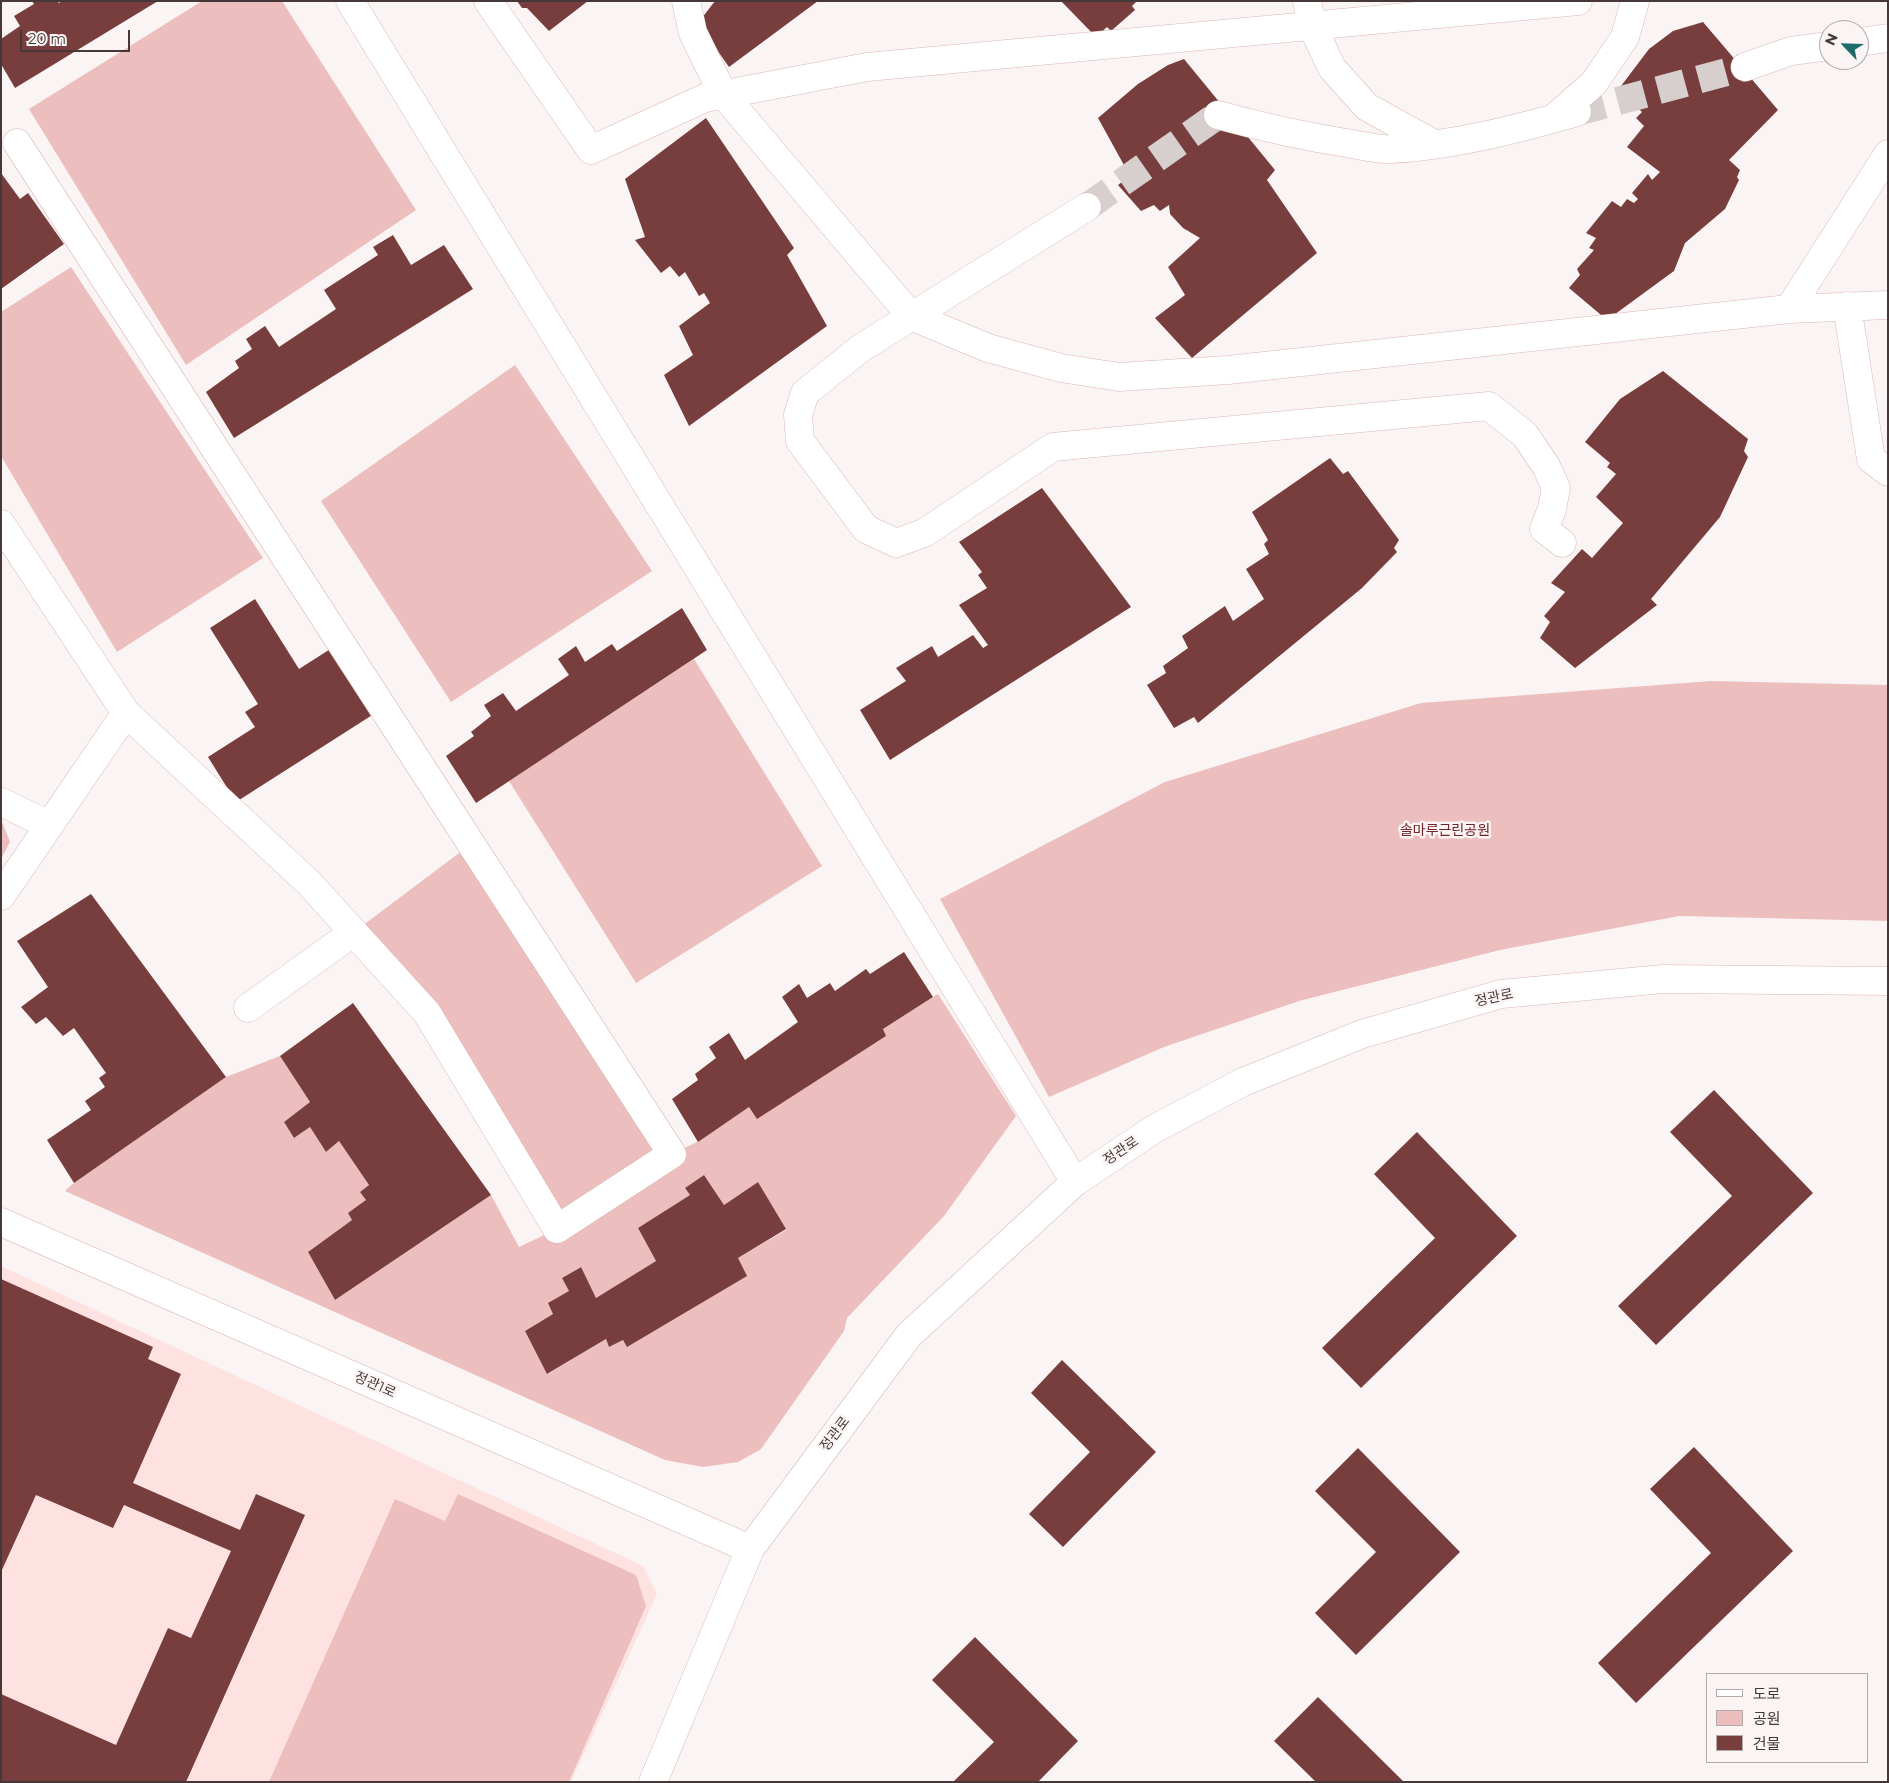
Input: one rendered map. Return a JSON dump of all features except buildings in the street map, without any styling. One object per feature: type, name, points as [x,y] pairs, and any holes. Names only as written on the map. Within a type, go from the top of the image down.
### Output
[{"type":"street","points":[[350,1],[1075,1182]]},
{"type":"street","points":[[488,1],[591,150],[705,98],[867,67],[1309,13],[1578,1]]},
{"type":"street","points":[[686,1],[692,33],[723,94],[911,316],[988,348],[1061,368],[1119,376],[1228,370],[1789,309],[1888,305]]},
{"type":"street","points":[[1551,120],[1594,83],[1625,37],[1635,1]]},
{"type":"street","points":[[1309,13],[1332,68],[1367,108],[1434,144]]},
{"type":"street","points":[[1869,41],[1888,38]]},
{"type":"street","points":[[1745,67],[1791,51],[1819,47]]},
{"type":"street","points":[[1218,115],[1318,138],[1388,149],[1465,139],[1531,126],[1577,112]]},
{"type":"street","points":[[1,524],[126,713],[309,883],[427,1012],[557,1229],[672,1154],[17,143]]},
{"type":"street","points":[[1789,309],[1888,154]]},
{"type":"street","points":[[1086,207],[862,348],[805,393],[798,415],[800,441],[866,530],[896,543],[924,533],[1053,446],[1489,406],[1525,435],[1546,466],[1556,488],[1552,509],[1544,529],[1562,543]]},
{"type":"street","points":[[1847,306],[1871,459],[1888,472]]},
{"type":"street","points":[[1,896],[126,713]]},
{"type":"street","points":[[1,802],[50,825]]},
{"type":"street","points":[[248,1008],[354,932]]},
{"type":"street","name":"정관로","points":[[653,1782],[750,1549],[909,1335],[1075,1182],[1154,1129],[1243,1082],[1362,1034],[1501,994],[1663,979],[1888,981]]},
{"type":"street","name":"정관1로","points":[[1,1222],[750,1549]]},
{"type":"shaded area","points":[[1,1266],[643,1566],[657,1594],[571,1782],[1,1782]]},
{"type":"green space","points":[[202,1],[282,1],[416,210],[186,365],[29,109]]},
{"type":"green space","points":[[71,267],[263,558],[117,652],[1,456],[1,312]]},
{"type":"green space","points":[[515,365],[652,571],[451,702],[321,501]]},
{"type":"green space","points":[[694,659],[822,866],[636,983],[509,781]]},
{"type":"green space","name":"솔마루근린공원","points":[[1711,681],[1888,685],[1888,921],[1679,916],[1500,950],[1299,1001],[1164,1047],[1049,1097],[940,899],[1165,782],[1421,703]]},
{"type":"green space","points":[[1,819],[10,842],[1,859]]},
{"type":"green space","points":[[471,844],[672,1154],[697,1142],[749,1107],[757,1118],[886,1036],[883,1029],[938,994],[1016,1116],[944,1216],[847,1318],[844,1331],[761,1449],[738,1462],[703,1467],[665,1460],[65,1191],[226,1077],[280,1056],[310,1102],[284,1122],[294,1138],[310,1127],[326,1152],[339,1141],[369,1185],[360,1192],[366,1200],[352,1220],[308,1252],[335,1300],[491,1195],[519,1247],[557,1229],[427,1013],[354,932]],"holes":[[[704,1175],[724,1205],[758,1182],[786,1230],[738,1258],[627,1347],[623,1340],[609,1347],[606,1339],[548,1374],[525,1331],[553,1314],[569,1291],[562,1278],[580,1267],[596,1298],[656,1261],[638,1228],[690,1195],[685,1188]]]},
{"type":"green space","points":[[458,1494],[636,1575],[646,1606],[569,1782],[269,1782],[395,1499],[445,1521]]},
{"type":"tunnel","points":[[1577,112],[1745,67]]},
{"type":"tunnel","points":[[1087,207],[1218,115]]}]
